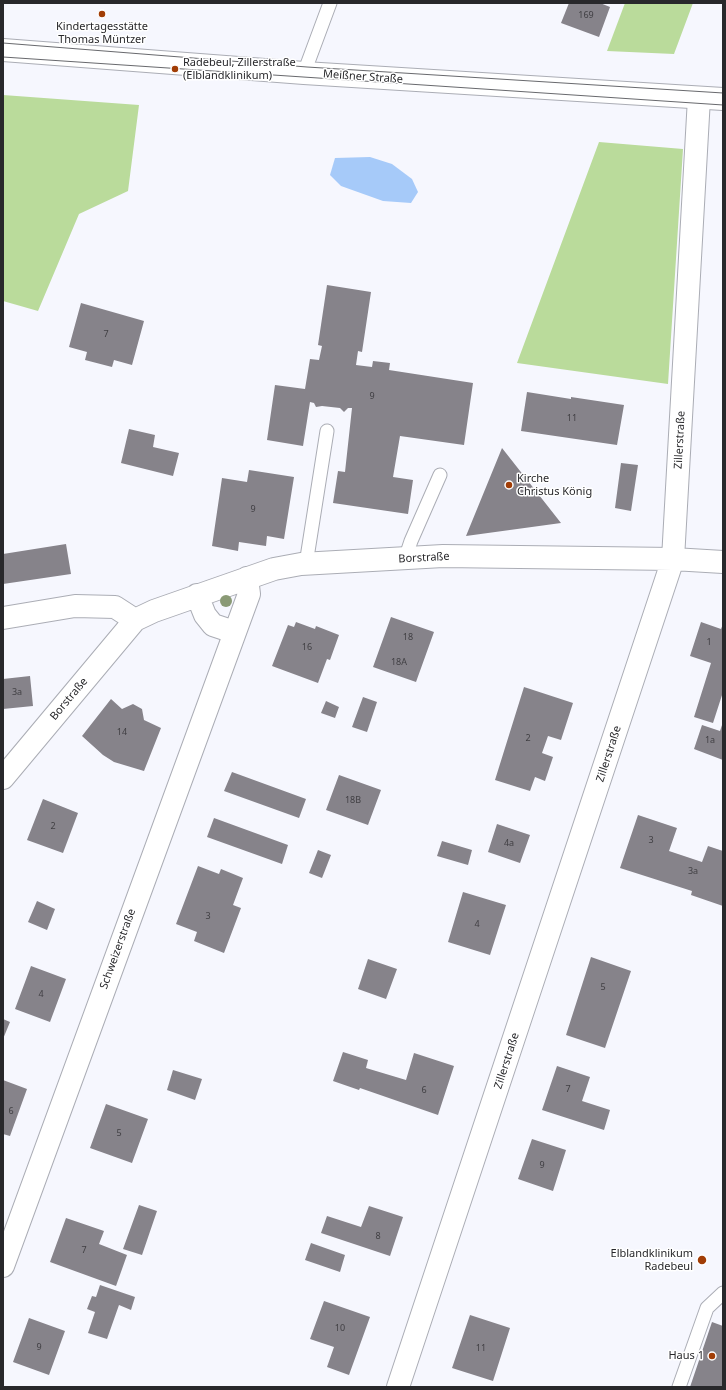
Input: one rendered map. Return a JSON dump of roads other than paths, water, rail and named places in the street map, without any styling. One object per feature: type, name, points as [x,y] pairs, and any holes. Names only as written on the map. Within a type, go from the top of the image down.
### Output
[{"type":"street","name":"Meißner Straße","points":[[3,50],[304,73],[723,99]]},
{"type":"street","name":"Zillerstraße","points":[[398,1387],[673,559],[698,98]]},
{"type":"street","name":"Borstraße","points":[[3,778],[135,620],[154,610],[274,569],[306,564],[443,556],[673,559],[723,562]]},
{"type":"street","name":"Schweizerstraße","points":[[3,1266],[249,594],[247,578]]},
{"type":"street","points":[[197,595],[205,615],[213,625],[234,632]]},
{"type":"street","points":[[3,618],[75,606],[115,607],[135,620]]},
{"type":"lane","points":[[304,73],[330,3]]},
{"type":"lane","points":[[306,564],[326,431]]},
{"type":"lane","points":[[405,558],[440,475]]},
{"type":"lane","points":[[678,1387],[707,1308],[723,1293]]},
{"type":"water","points":[[370,157],[392,164],[412,179],[418,192],[411,203],[383,201],[341,186],[330,175],[335,158]]},
{"type":"tram line","points":[[3,43],[307,67],[723,93]]},
{"type":"tram line","points":[[3,57],[723,105]]},
{"type":"place","name":"Kindertagesstätte Thomas Müntzer","points":[[102,14]]},
{"type":"place","name":"Radebeul, Zillerstraße (Elblandklinikum)","points":[[175,69]]},
{"type":"place","name":"Kirche Christus König","points":[[509,485]]},
{"type":"place","name":"Elblandklinikum Radebeul","points":[[702,1260]]},
{"type":"place","name":"Haus 1","points":[[712,1356]]}]
